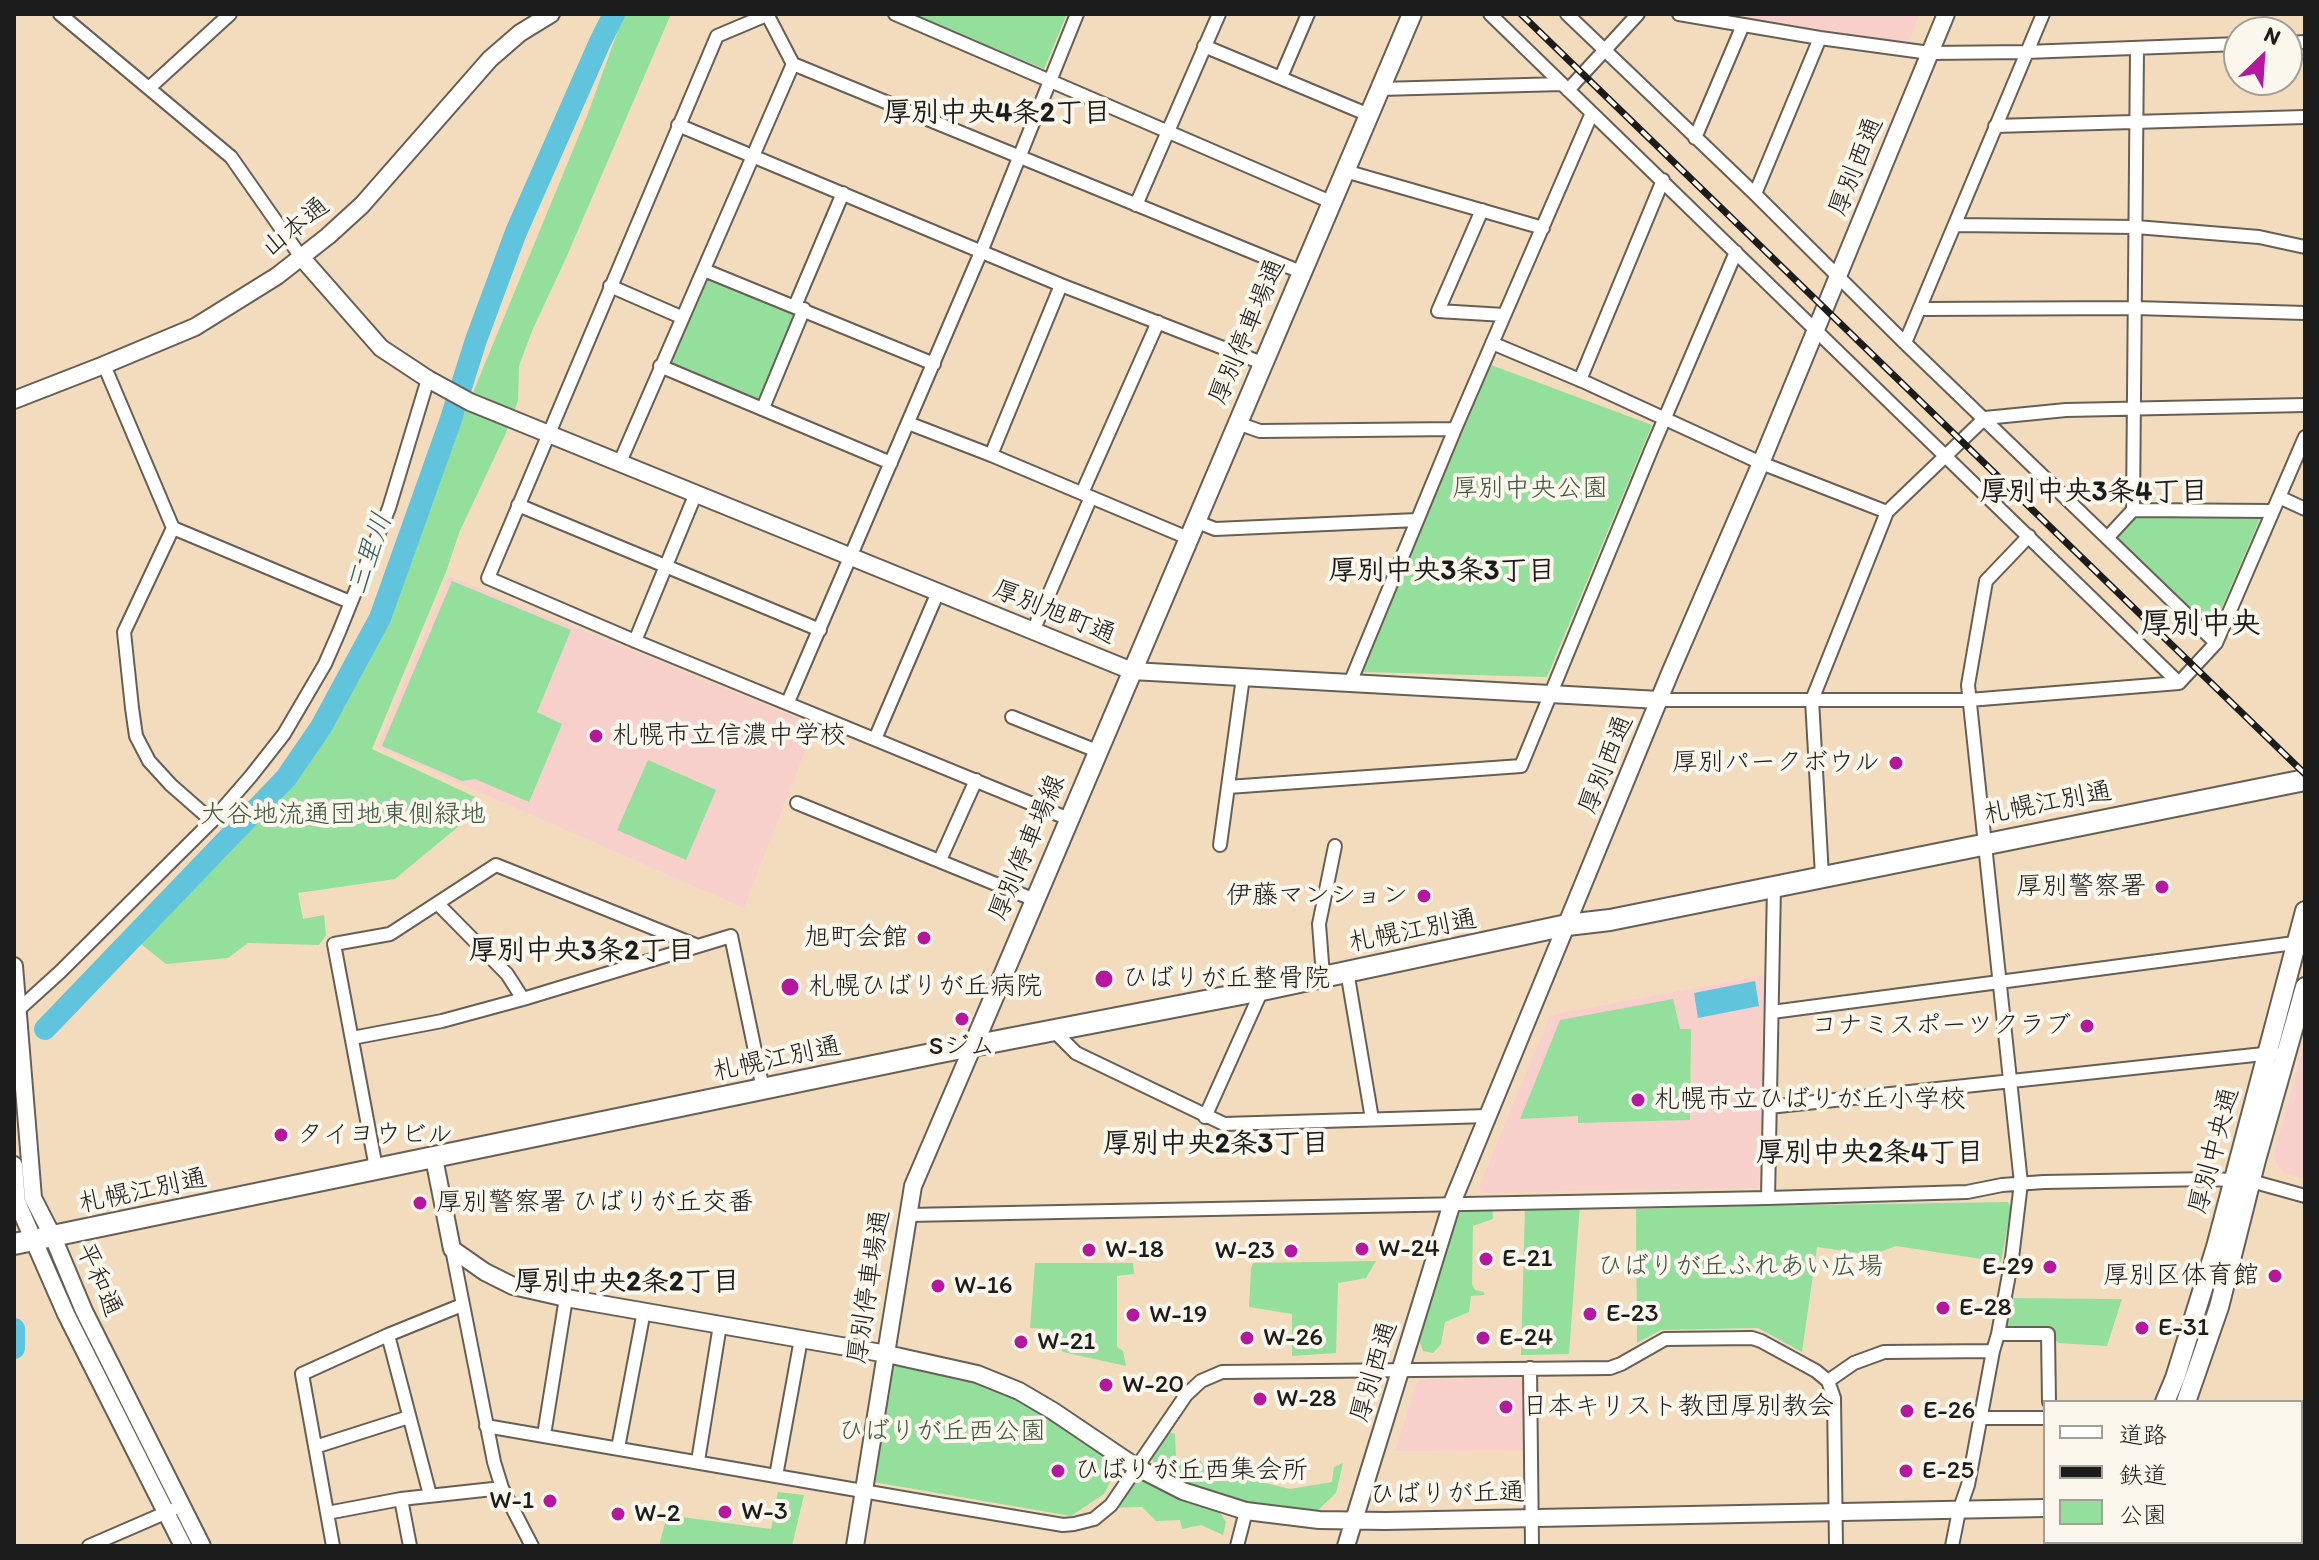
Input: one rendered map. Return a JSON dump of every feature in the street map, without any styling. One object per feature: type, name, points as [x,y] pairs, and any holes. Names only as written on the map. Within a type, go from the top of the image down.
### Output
[{"type":"highway","name":"札幌江別通","points":[[14,1244],[1567,925],[1610,920],[2305,780]]},
{"type":"main road","name":"厚別停車場通","points":[[1132,671],[1412,14]]},
{"type":"main road","name":"厚別停車場線","points":[[973,1046],[1132,671]]},
{"type":"main road","name":"厚別中央通","points":[[2187,1400],[2219,1307],[2268,1053],[2301,942],[2305,911]]},
{"type":"main road","name":"厚別中央通","points":[[2166,1400],[2288,1053],[2305,987]]},
{"type":"street","points":[[16,1011],[101,933],[212,821],[284,734],[325,664],[389,508],[428,379],[381,348],[301,257],[231,157],[60,14]]},
{"type":"street","points":[[149,88],[230,14]]},
{"type":"street","name":"山本通","points":[[14,400],[195,327],[277,276],[362,205],[490,59],[520,33],[551,14]]},
{"type":"street","points":[[1069,819],[488,578],[678,125],[717,36],[768,14],[793,64],[1301,272]]},
{"type":"street","points":[[895,14],[1331,202]]},
{"type":"street","points":[[788,702],[934,364],[1077,14]]},
{"type":"street","points":[[1136,205],[1219,14]]},
{"type":"street","points":[[1281,77],[1308,14]]},
{"type":"street","points":[[1490,14],[2179,683]]},
{"type":"street","points":[[1567,14],[2216,643]]},
{"type":"street","points":[[1380,89],[1565,87],[1638,14]]},
{"type":"street","points":[[1679,14],[1930,53],[2223,45]]},
{"type":"street","name":"厚別西通","points":[[1346,1546],[1452,1203],[1946,14]]},
{"type":"street","points":[[1905,343],[2043,14]]},
{"type":"street","points":[[1695,138],[1743,25]]},
{"type":"street","points":[[1755,194],[1820,38]]},
{"type":"street","points":[[1204,46],[1369,115]]},
{"type":"street","points":[[2108,537],[2133,510],[2137,48]]},
{"type":"street","points":[[620,462],[793,64]]},
{"type":"street","points":[[1350,683],[1455,429],[1592,113]]},
{"type":"street","points":[[1995,126],[2305,117]]},
{"type":"street","points":[[678,125],[1061,285],[1262,363]]},
{"type":"street","points":[[1345,171],[1543,228]]},
{"type":"street","points":[[1580,380],[1663,180]]},
{"type":"street","points":[[763,408],[843,193]]},
{"type":"street","points":[[1482,210],[1438,311],[1504,315]]},
{"type":"street","points":[[1956,225],[2136,227],[2259,237],[2305,247]]},
{"type":"street","points":[[1228,787],[1521,766],[1736,252]]},
{"type":"street","points":[[704,270],[934,364]]},
{"type":"street","points":[[991,455],[1061,285]]},
{"type":"street","points":[[610,286],[681,317]]},
{"type":"street","points":[[1921,309],[2135,308],[2305,313]]},
{"type":"street","points":[[1033,631],[1158,322]]},
{"type":"street","points":[[1492,343],[1761,463],[1887,512]]},
{"type":"street","points":[[104,365],[173,528],[350,602]]},
{"type":"street","points":[[660,366],[891,463]]},
{"type":"street","name":"厚別旭町通","points":[[428,379],[470,402],[1132,671],[1659,700]]},
{"type":"street","points":[[1822,876],[1812,700],[1887,512],[1985,418],[2066,410],[2305,405]]},
{"type":"street","points":[[908,423],[1087,495],[1191,530],[1417,520]]},
{"type":"street","points":[[1237,423],[1260,431],[1455,429]]},
{"type":"street","points":[[1659,700],[1969,700],[2179,683],[2216,643],[2305,437]]},
{"type":"street","points":[[635,641],[696,493]]},
{"type":"street","points":[[2279,497],[2305,509]]},
{"type":"street","points":[[518,505],[820,630]]},
{"type":"street","points":[[2133,510],[2272,511]]},
{"type":"street","points":[[173,528],[124,632],[132,708],[136,736],[149,761],[212,821]]},
{"type":"street","points":[[1952,1546],[1968,1485],[1998,1334],[2021,1183],[1968,685],[1986,581],[2029,536]]},
{"type":"street","points":[[875,739],[938,592]]},
{"type":"street","points":[[1220,845],[1243,677]]},
{"type":"street","points":[[1012,717],[1097,751]]},
{"type":"street","points":[[940,860],[976,780]]},
{"type":"street","points":[[797,803],[1035,900]]},
{"type":"street","points":[[1323,976],[1319,924],[1335,846]]},
{"type":"street","points":[[376,1168],[334,944],[390,934],[496,865],[698,946]]},
{"type":"street","points":[[1768,1198],[1774,886]]},
{"type":"street","points":[[438,904],[507,974],[523,999]]},
{"type":"street","points":[[352,1038],[442,1021],[731,936],[763,1089]]},
{"type":"street","points":[[1772,1012],[2301,942]]},
{"type":"street","name":"平和通","points":[[14,966],[33,1198],[44,1239],[66,1314],[183,1546]]},
{"type":"street","points":[[1347,971],[1372,1119]]},
{"type":"street","points":[[1205,1117],[1262,990]]},
{"type":"street","points":[[1053,1030],[1076,1053],[1224,1124],[1488,1116]]},
{"type":"street","name":"厚別停車場通","points":[[855,1546],[913,1186],[973,1046]]},
{"type":"street","points":[[1769,1107],[2288,1053]]},
{"type":"street","points":[[434,1158],[494,1462],[502,1488],[532,1546]]},
{"type":"street","name":"平和通","points":[[14,1165],[17,1202],[44,1239],[84,1311],[202,1546]]},
{"type":"street","points":[[908,1215],[1768,1198],[1967,1192],[2021,1183],[2243,1180],[2305,1196]]},
{"type":"street","name":"ひばりが丘通","points":[[452,1249],[485,1272],[513,1286],[887,1354],[977,1374],[1019,1391],[1136,1467],[1183,1491],[1275,1517],[1319,1520],[1532,1518],[2043,1508]]},
{"type":"street","points":[[544,1435],[566,1298]]},
{"type":"street","points":[[333,1546],[302,1374],[462,1305]]},
{"type":"street","points":[[618,1448],[644,1311]]},
{"type":"street","points":[[698,1461],[720,1325]]},
{"type":"street","points":[[1998,1334],[2048,1334],[2049,1400]]},
{"type":"street","points":[[388,1335],[430,1495]]},
{"type":"street","points":[[486,1426],[1063,1525],[1085,1522],[1103,1513],[1186,1395],[1201,1381],[1222,1372],[1610,1368],[1665,1339],[1739,1337],[1761,1341],[1816,1371],[1828,1381],[1834,1398],[1836,1546]]},
{"type":"street","points":[[776,1476],[801,1339]]},
{"type":"street","points":[[1828,1381],[1854,1363],[1884,1352],[1993,1351]]},
{"type":"street","points":[[1530,1368],[1532,1546]]},
{"type":"street","points":[[315,1447],[409,1417]]},
{"type":"street","points":[[1981,1418],[2043,1418]]},
{"type":"street","points":[[327,1513],[401,1499],[502,1488]]},
{"type":"street","points":[[401,1499],[410,1546]]},
{"type":"street","points":[[89,1546],[182,1506]]},
{"type":"street","points":[[1237,1546],[1246,1511]]},
{"type":"shaded area","points":[[1731,14],[1919,14],[1910,39],[1902,43]]},
{"type":"shaded area","name":"札幌市立信濃中学校","points":[[449,576],[815,725],[744,908],[377,747]]},
{"type":"shaded area","name":"札幌市立ひばりが丘小学校","points":[[1765,975],[1759,1185],[1756,1188],[1482,1193],[1479,1187],[1550,1015]]},
{"type":"shaded area","points":[[2305,1040],[2305,1179],[2283,1173],[2273,1157]]},
{"type":"shaded area","points":[[1518,1377],[1523,1381],[1523,1450],[1395,1451],[1416,1384],[1421,1380]]},
{"type":"green space","name":"大谷地流通団地東側緑地","points":[[624,14],[671,14],[532,331],[519,366],[518,401],[505,435],[459,533],[446,572],[372,749],[475,797],[459,826],[395,879],[298,893],[303,919],[324,915],[326,935],[319,945],[248,943],[228,958],[166,964],[136,940],[323,730],[372,650],[453,441],[587,116]]},
{"type":"green space","points":[[911,14],[1067,14],[1044,69]]},
{"type":"green space","points":[[705,274],[799,311],[760,402],[665,364]]},
{"type":"green space","name":"厚別中央公園","points":[[1486,363],[1652,425],[1547,677],[1361,672]]},
{"type":"green space","points":[[2262,514],[2212,631],[2115,536],[2134,516]]},
{"type":"green space","points":[[452,581],[571,630],[537,712],[562,724],[529,802],[475,779],[462,781],[382,746]]},
{"type":"green space","points":[[648,760],[716,790],[686,860],[617,830]]},
{"type":"green space","points":[[1673,999],[1680,1029],[1691,1029],[1690,1120],[1578,1123],[1578,1116],[1520,1119],[1560,1020]]},
{"type":"green space","name":"ひばりが丘ふれあい広場","points":[[2008,1202],[2011,1207],[2001,1262],[1896,1246],[1872,1255],[1817,1247],[1802,1352],[1758,1328],[1661,1330],[1637,1343],[1636,1209]]},
{"type":"green space","points":[[1492,1203],[1493,1219],[1473,1226],[1472,1284],[1484,1295],[1471,1296],[1469,1312],[1445,1322],[1441,1344],[1433,1353],[1423,1351],[1417,1335],[1456,1217],[1466,1207]]},
{"type":"green space","points":[[1580,1204],[1569,1354],[1521,1355],[1525,1206]]},
{"type":"green space","points":[[1376,1261],[1366,1278],[1338,1283],[1336,1353],[1292,1356],[1292,1314],[1249,1307],[1253,1263]]},
{"type":"green space","points":[[1035,1263],[1133,1263],[1134,1274],[1117,1276],[1117,1347],[1123,1351],[1126,1366],[1063,1352],[1050,1329],[1030,1328]]},
{"type":"green space","points":[[2009,1298],[2122,1299],[2107,1346],[2058,1343],[2047,1330],[2002,1331]]},
{"type":"green space","name":"ひばりが丘西公園","points":[[891,1363],[936,1367],[1018,1395],[1120,1463],[1104,1494],[1071,1516],[873,1482]]},
{"type":"green space","points":[[1167,1431],[1175,1434],[1176,1461],[1200,1460],[1207,1470],[1239,1474],[1290,1489],[1332,1482],[1334,1467],[1343,1463],[1336,1493],[1318,1510],[1278,1510],[1216,1497],[1157,1472],[1149,1450]]},
{"type":"green space","points":[[1136,1472],[1214,1503],[1226,1522],[1223,1535],[1201,1525],[1182,1529],[1180,1520],[1156,1521],[1142,1507],[1111,1508]]},
{"type":"green space","points":[[778,1492],[804,1495],[792,1546],[659,1546],[667,1515],[771,1529]]},
{"type":"water","points":[[1755,981],[1759,1006],[1698,1018],[1694,993]]},
{"type":"waterway","name":"三里川","points":[[45,1029],[286,778],[321,727],[380,618],[516,232],[614,14]]},
{"type":"waterway","name":"三里川","points":[[14,1329],[14,1348]]},
{"type":"railway","points":[[1521,14],[2305,774]]},
{"type":"place","name":"札幌市立信濃中学校","points":[[596,736]]},
{"type":"place","name":"厚別パークボウル","points":[[1896,763]]},
{"type":"place","name":"厚別警察署","points":[[2162,887]]},
{"type":"place","name":"伊藤マンション","points":[[1424,896]]},
{"type":"place","name":"旭町会館","points":[[924,938]]},
{"type":"place","name":"ひばりが丘整骨院","points":[[1104,979]]},
{"type":"place","name":"札幌ひばりが丘病院","points":[[790,987]]},
{"type":"place","name":"Sジム","points":[[962,1019]]},
{"type":"place","name":"コナミスポーツクラブ","points":[[2087,1026]]},
{"type":"place","name":"札幌市立ひばりが丘小学校","points":[[1638,1100]]},
{"type":"place","name":"タイヨウビル","points":[[281,1135]]},
{"type":"place","name":"厚別警察署 ひばりが丘交番","points":[[420,1203]]},
{"type":"place","name":"W-24","points":[[1362,1249]]},
{"type":"place","name":"W-18","points":[[1089,1250]]},
{"type":"place","name":"W-23","points":[[1291,1251]]},
{"type":"place","name":"E-21","points":[[1486,1259]]},
{"type":"place","name":"E-29","points":[[2050,1267]]},
{"type":"place","name":"厚別区体育館","points":[[2275,1276]]},
{"type":"place","name":"W-16","points":[[938,1286]]},
{"type":"place","name":"E-28","points":[[1943,1308]]},
{"type":"place","name":"E-23","points":[[1590,1314]]},
{"type":"place","name":"W-19","points":[[1133,1315]]},
{"type":"place","name":"E-31","points":[[2142,1328]]},
{"type":"place","name":"W-26","points":[[1247,1338]]},
{"type":"place","name":"E-24","points":[[1483,1338]]},
{"type":"place","name":"W-21","points":[[1021,1342]]},
{"type":"place","name":"W-20","points":[[1106,1385]]},
{"type":"place","name":"W-28","points":[[1260,1399]]},
{"type":"place","name":"日本キリスト教団厚別教会","points":[[1506,1407]]},
{"type":"place","name":"E-26","points":[[1907,1411]]},
{"type":"place","name":"ひばりが丘西集会所","points":[[1058,1471]]},
{"type":"place","name":"E-25","points":[[1906,1471]]},
{"type":"place","name":"W-1","points":[[550,1501]]},
{"type":"place","name":"W-3","points":[[725,1512]]},
{"type":"place","name":"W-2","points":[[618,1514]]},
{"type":"district","name":"厚別中央4条2丁目","points":[[997,114]]},
{"type":"district","name":"厚別中央3条4丁目","points":[[2094,493]]},
{"type":"district","name":"厚別中央3条3丁目","points":[[1442,572]]},
{"type":"district","name":"厚別中央","points":[[2201,625]]},
{"type":"district","name":"厚別中央3条2丁目","points":[[582,952]]},
{"type":"district","name":"厚別中央2条3丁目","points":[[1216,1145]]},
{"type":"district","name":"厚別中央2条4丁目","points":[[1870,1154]]},
{"type":"district","name":"厚別中央2条2丁目","points":[[627,1283]]}]
